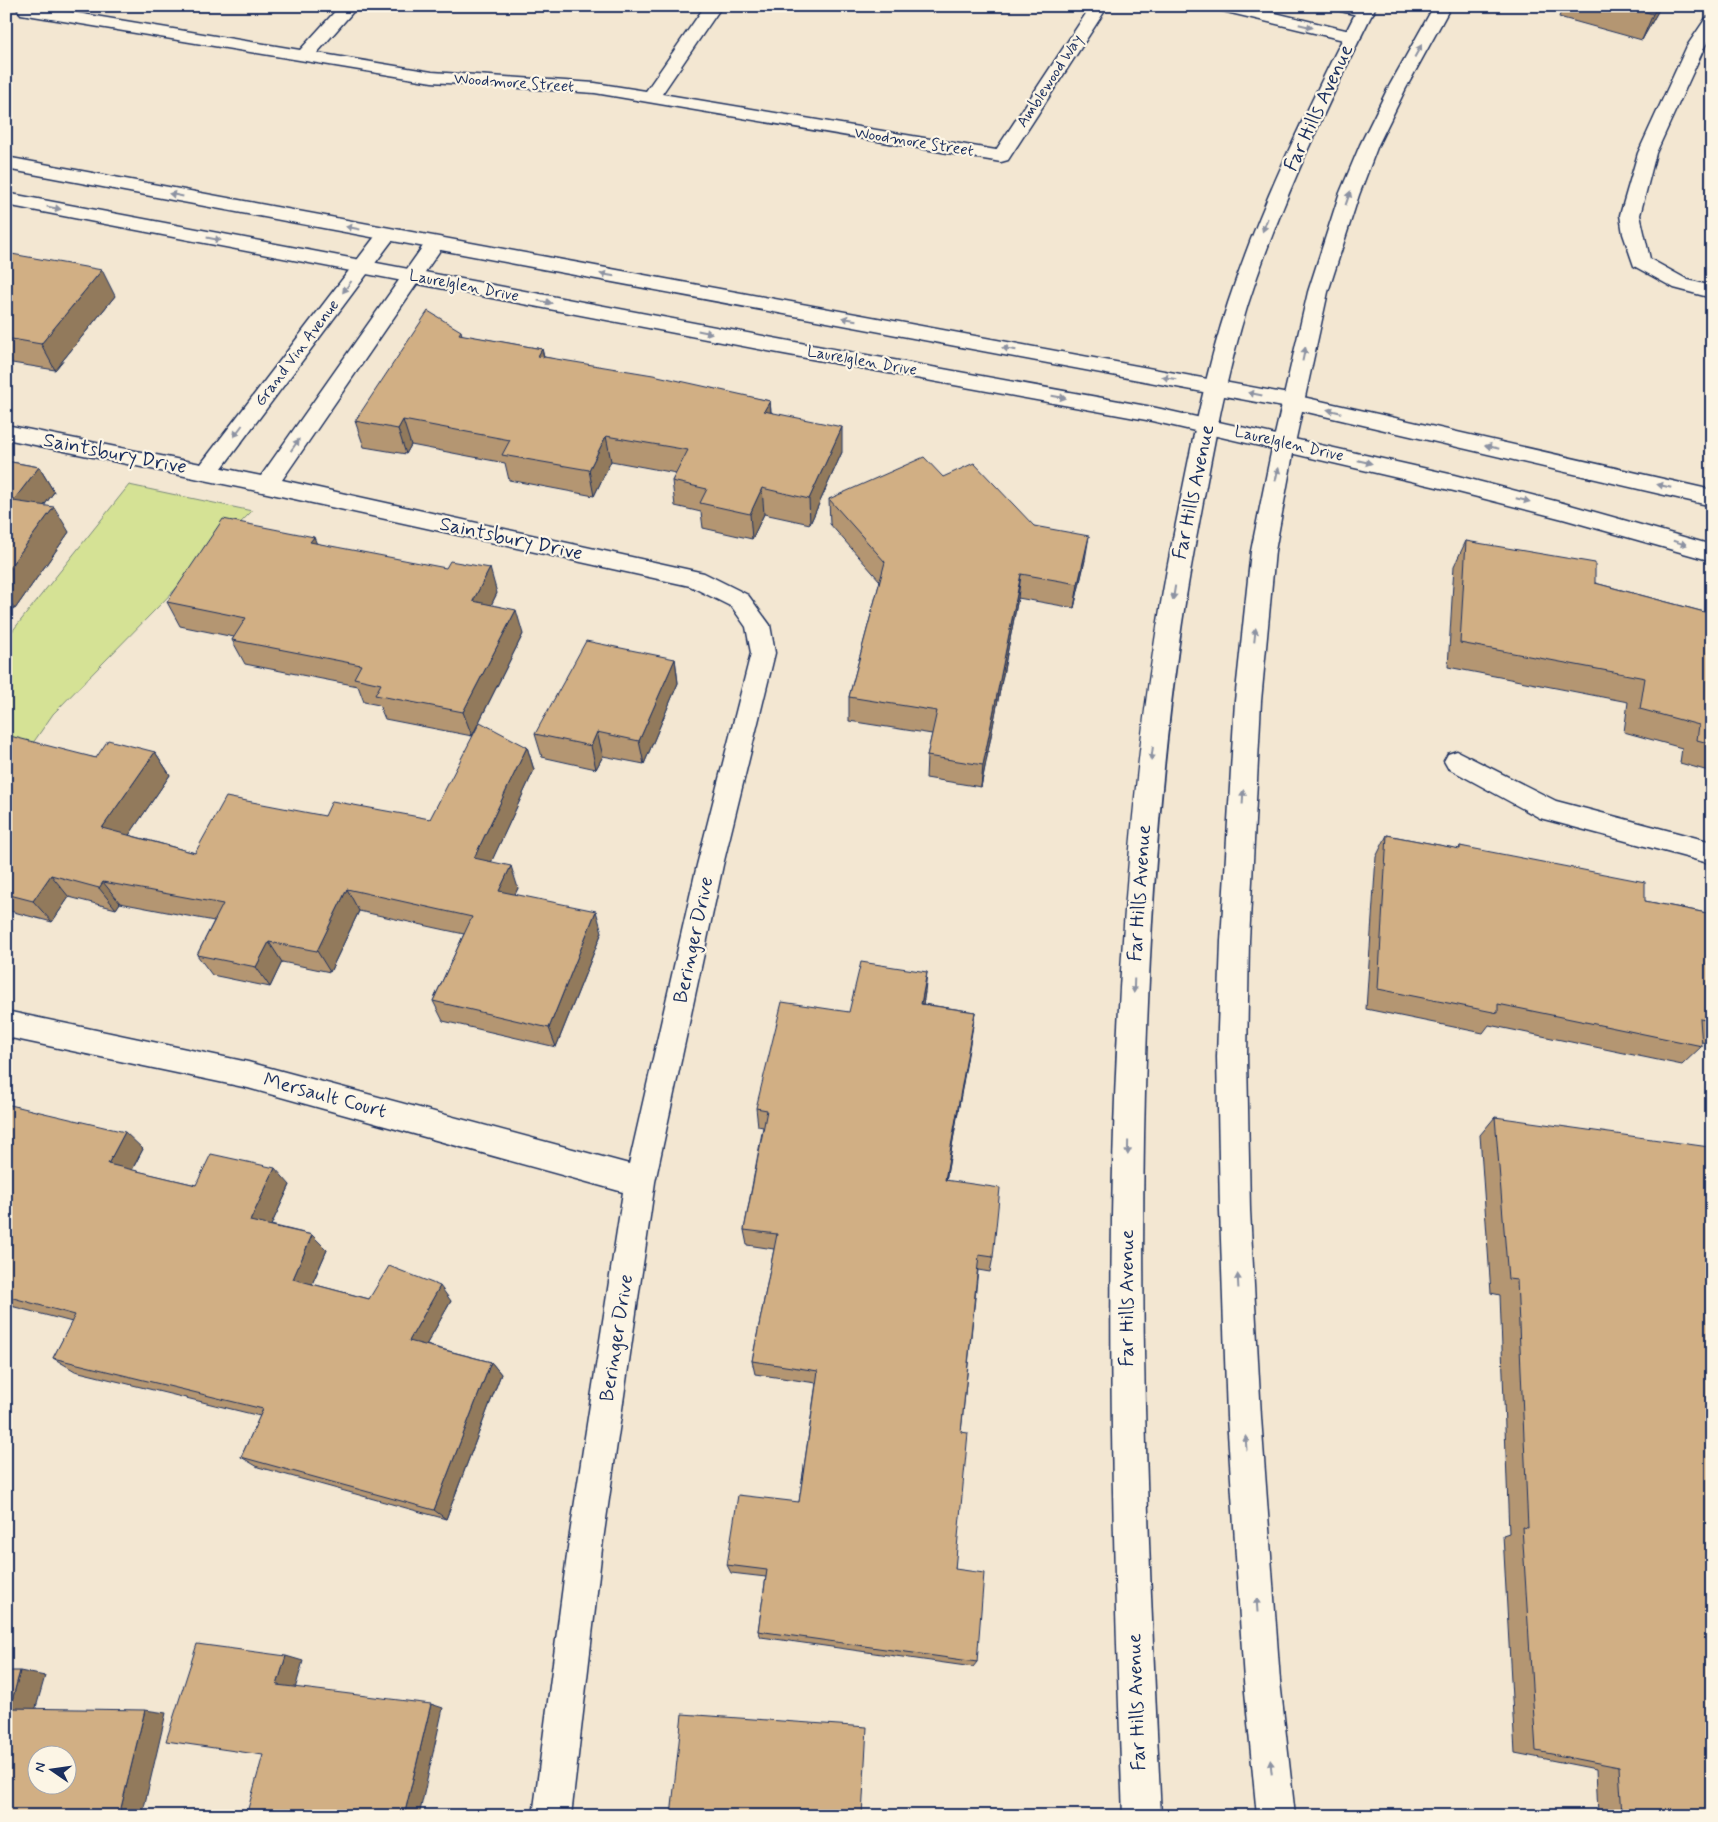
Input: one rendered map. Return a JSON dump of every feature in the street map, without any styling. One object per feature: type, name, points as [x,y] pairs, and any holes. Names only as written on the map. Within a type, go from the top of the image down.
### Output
[{"type":"street","points":[[303,57],[350,6]]},
{"type":"street","points":[[650,98],[714,6]]},
{"type":"street","name":"Amblewood Way","points":[[1001,156],[1100,6]]},
{"type":"street","points":[[1224,6],[1352,37]]},
{"type":"street","points":[[1342,6],[1366,9]]},
{"type":"street","points":[[1276,1816],[1262,1681],[1244,1417],[1235,1210],[1232,1057],[1235,941],[1248,701],[1263,551],[1284,442],[1318,292],[1349,195],[1381,121],[1443,6]]},
{"type":"street","name":"Woodmore Street","points":[[28,8],[432,78],[595,88],[1001,156]]},
{"type":"street","name":"Far Hills Avenue","points":[[1142,1816],[1130,1538],[1126,1330],[1128,1149],[1135,947],[1160,684],[1178,568],[1208,426],[1236,308],[1266,223],[1326,89],[1366,9]]},
{"type":"street","points":[[1712,22],[1696,46],[1647,153],[1630,215],[1641,262],[1681,284],[1712,292]]},
{"type":"street","name":"Laurelglen Drive","points":[[6,164],[1294,402],[1712,498]]},
{"type":"street","name":"Laurelglen Drive","points":[[6,199],[1208,426],[1284,442],[1536,504],[1712,553]]},
{"type":"street","name":"Grand Vin Avenue","points":[[207,472],[387,234]]},
{"type":"street","points":[[267,485],[435,243]]},
{"type":"street","name":"Saintsbury Drive","points":[[6,432],[207,472],[696,579],[740,601],[758,625],[763,653],[710,865]]},
{"type":"street","points":[[1458,762],[1549,810],[1712,853]]},
{"type":"street","name":"Beringer Drive","points":[[552,1816],[586,1540],[640,1182],[710,865]]},
{"type":"street","name":"Mersault Court","points":[[6,1024],[248,1075],[640,1182]]},
{"type":"green space","points":[[129,485],[252,511],[53,714],[6,782],[6,639]]},
{"type":"building","points":[[1625,6],[1658,6],[1653,14]]},
{"type":"building","points":[[6,253],[102,270],[41,344],[6,338]]},
{"type":"building","points":[[428,311],[461,331],[459,334],[542,349],[538,356],[653,375],[770,401],[764,411],[842,427],[809,499],[762,488],[750,514],[700,503],[707,489],[672,481],[688,450],[606,436],[589,470],[502,455],[510,440],[403,420],[398,429],[355,421]]},
{"type":"building","points":[[924,457],[943,477],[974,463],[1034,526],[1089,536],[1078,584],[1021,574],[983,765],[927,756],[937,711],[849,697],[885,562],[829,499]]},
{"type":"building","points":[[6,461],[39,467],[13,501],[54,507],[6,572]]},
{"type":"building","points":[[223,519],[314,537],[310,542],[446,568],[450,561],[490,568],[473,601],[516,610],[463,712],[375,695],[381,684],[354,678],[361,665],[232,640],[246,618],[167,602]]},
{"type":"building","points":[[1466,541],[1595,563],[1595,583],[1712,614],[1712,744],[1697,740],[1699,725],[1640,709],[1645,678],[1460,643]]},
{"type":"building","points":[[586,641],[675,659],[639,741],[597,732],[591,746],[535,734]]},
{"type":"building","points":[[480,722],[527,747],[474,858],[511,866],[499,891],[596,911],[549,1028],[433,1001],[472,917],[347,889],[317,951],[269,942],[256,967],[197,955],[223,904],[103,882],[99,888],[51,875],[33,901],[6,894],[6,740],[10,736],[96,758],[108,740],[155,752],[102,828],[195,853],[226,797],[325,816],[332,801],[430,819]]},
{"type":"building","points":[[1387,835],[1460,849],[1460,846],[1645,882],[1645,901],[1712,914],[1712,1021],[1700,1019],[1702,1046],[1498,1004],[1498,1013],[1378,989]]},
{"type":"building","points":[[861,962],[927,972],[921,1004],[975,1012],[945,1180],[1000,1188],[993,1257],[979,1255],[961,1432],[968,1433],[955,1569],[984,1573],[977,1662],[758,1631],[767,1570],[727,1565],[738,1495],[799,1502],[818,1371],[752,1361],[777,1234],[744,1230],[767,1110],[756,1108],[782,1002],[849,1012]]},
{"type":"building","points":[[6,1104],[125,1132],[108,1164],[196,1185],[211,1154],[275,1168],[250,1221],[312,1235],[293,1279],[369,1299],[389,1266],[440,1286],[409,1341],[491,1362],[434,1510],[241,1457],[263,1409],[53,1358],[75,1315],[6,1296]]},
{"type":"building","points":[[1495,1117],[1709,1147],[1712,1166],[1712,1816],[1622,1816],[1619,1767],[1536,1751],[1522,1527],[1528,1528],[1517,1280],[1508,1279]]},
{"type":"building","points":[[197,1644],[286,1656],[277,1685],[431,1704],[404,1816],[246,1816],[263,1755],[166,1741]]},
{"type":"building","points":[[6,1671],[20,1671],[10,1708],[145,1710],[119,1816],[6,1816]]},
{"type":"building","points":[[682,1714],[867,1727],[862,1816],[671,1816]]}]
